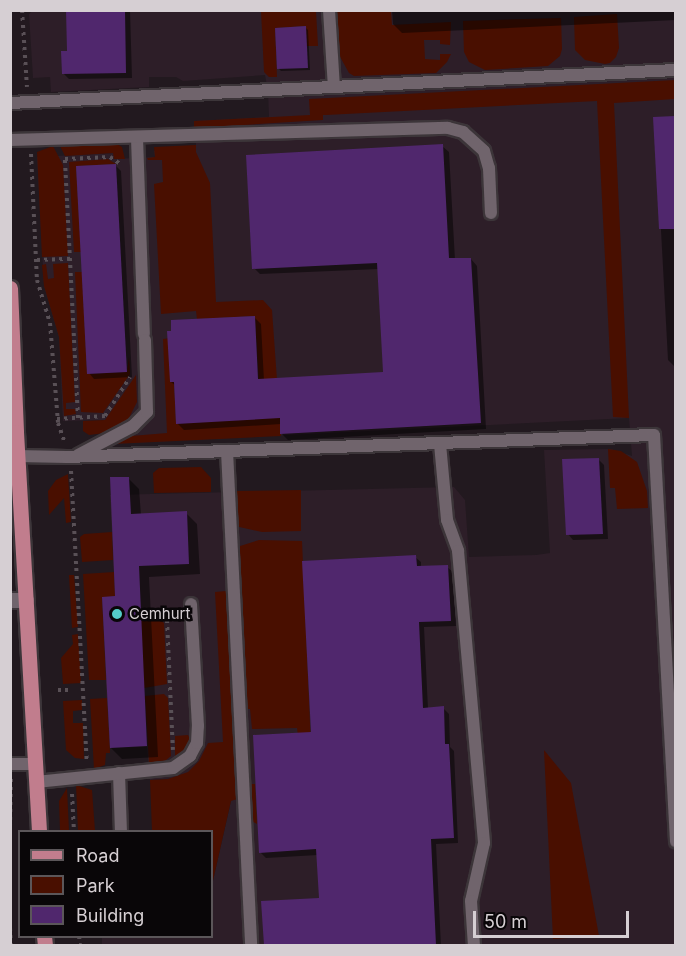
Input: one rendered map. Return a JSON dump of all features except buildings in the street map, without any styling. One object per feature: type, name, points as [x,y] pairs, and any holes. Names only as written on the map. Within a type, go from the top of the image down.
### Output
[{"type":"main road","points":[[10,288],[13,409],[17,456],[16,542],[26,600],[39,830]]},
{"type":"street","points":[[10,600],[26,600]]},
{"type":"lane","points":[[329,10],[334,87]]},
{"type":"lane","points":[[10,103],[675,70]]},
{"type":"lane","points":[[10,140],[448,128],[463,132],[484,151],[489,168],[491,213]]},
{"type":"lane","points":[[71,457],[133,426],[147,412],[137,138]]},
{"type":"lane","points":[[17,456],[71,457],[227,452],[654,435],[675,841]]},
{"type":"lane","points":[[440,444],[447,520],[458,551],[484,843],[471,901],[474,945]]},
{"type":"lane","points":[[227,452],[251,945]]},
{"type":"lane","points":[[36,782],[173,768],[190,756],[197,743],[191,604]]},
{"type":"lane","points":[[10,764],[35,764]]},
{"type":"lane","points":[[119,774],[122,830]]},
{"type":"path","points":[[22,10],[28,103]]},
{"type":"path","points":[[30,140],[38,280],[50,323],[57,419],[71,457],[87,766]]},
{"type":"path","points":[[78,418],[65,159],[110,157],[122,163],[123,174]]},
{"type":"path","points":[[37,260],[71,260]]},
{"type":"path","points":[[57,419],[105,416],[133,373]]},
{"type":"path","points":[[144,616],[160,615],[167,620],[173,768]]},
{"type":"path","points":[[58,690],[68,690]]},
{"type":"path","points":[[10,769],[13,802],[10,827]]},
{"type":"path","points":[[10,928],[11,945]]},
{"type":"shaded area","points":[[34,10],[675,11],[675,945],[102,945],[102,938],[213,938],[213,881],[231,801],[189,777],[150,780],[147,747],[109,748],[102,597],[115,596],[110,495],[454,487],[465,500],[469,557],[536,555],[550,553],[544,450],[611,449],[632,456],[629,418],[112,444],[105,433],[105,420],[63,421],[59,337],[44,286],[37,157],[114,153],[115,159],[155,157],[154,151],[193,148],[196,145],[194,121],[269,117],[268,91],[265,75],[183,81],[176,77],[149,77],[149,87],[51,92],[50,77],[33,78],[29,14]]},
{"type":"green space","points":[[261,11],[316,11],[318,46],[307,46],[306,26],[275,28],[277,77],[269,77],[264,72]]},
{"type":"green space","points":[[336,11],[391,11],[392,25],[451,22],[450,45],[440,44],[440,40],[424,40],[425,59],[440,60],[440,54],[451,54],[447,62],[436,73],[354,76],[349,73],[338,53]]},
{"type":"green space","points":[[617,14],[619,48],[616,57],[610,63],[605,64],[585,60],[575,50],[574,17]]},
{"type":"green space","points":[[561,18],[562,49],[560,56],[548,66],[485,70],[469,62],[464,52],[463,21]]},
{"type":"green space","points":[[675,80],[675,99],[614,103],[629,418],[613,417],[597,101],[323,115],[323,120],[194,128],[194,121],[310,115],[309,99]]},
{"type":"green space","points":[[117,144],[122,147],[125,159],[114,159],[113,153],[65,156],[60,146]]},
{"type":"green space","points":[[196,145],[196,152],[210,183],[216,302],[263,300],[272,310],[281,436],[113,444],[131,436],[167,433],[163,339],[171,338],[170,382],[174,382],[176,424],[261,418],[255,316],[197,319],[196,311],[161,314],[154,184],[163,182],[162,160],[148,160],[147,158],[155,157],[154,147]]},
{"type":"green space","points":[[53,146],[63,165],[68,256],[42,257],[37,152]]},
{"type":"green space","points":[[108,159],[116,164],[76,166],[81,252],[74,252],[69,162]]},
{"type":"green space","points":[[68,263],[75,402],[66,403],[66,409],[75,409],[76,414],[64,416],[59,337],[44,286],[42,265],[46,264],[48,279],[54,278],[53,264]]},
{"type":"green space","points":[[75,272],[82,272],[87,374],[127,372],[129,357],[130,374],[103,413],[81,412]]},
{"type":"green space","points":[[136,375],[137,402],[129,418],[115,429],[105,433],[89,435],[83,431],[83,421],[105,420]]},
{"type":"green space","points":[[608,449],[621,451],[637,462],[647,491],[648,508],[617,509],[615,488],[610,488]]},
{"type":"green space","points":[[201,467],[211,478],[211,492],[154,493],[153,473],[159,468]]},
{"type":"green space","points":[[68,474],[71,522],[66,523],[64,498],[49,515],[48,491],[56,480]]},
{"type":"green space","points":[[301,490],[301,531],[262,532],[235,526],[234,491]]},
{"type":"green space","points":[[112,532],[113,560],[82,562],[80,537],[84,534]]},
{"type":"green space","points":[[259,540],[302,541],[312,769],[300,751],[297,728],[252,729],[250,709],[244,709],[237,547]]},
{"type":"green space","points":[[114,572],[115,596],[102,598],[106,680],[89,680],[83,574]]},
{"type":"green space","points":[[69,575],[74,575],[78,627],[72,628]]},
{"type":"green space","points":[[226,591],[237,799],[231,801],[213,881],[213,830],[152,830],[150,780],[168,779],[188,772],[199,761],[208,743],[223,742],[215,592]]},
{"type":"green space","points":[[161,620],[164,623],[167,684],[144,688],[141,621]]},
{"type":"green space","points":[[78,634],[81,683],[63,684],[61,658],[73,644],[72,635]]},
{"type":"green space","points":[[164,694],[168,698],[171,756],[165,761],[149,763],[145,696]]},
{"type":"green space","points":[[107,698],[110,753],[106,753],[105,765],[94,769],[90,699]]},
{"type":"green space","points":[[82,700],[82,710],[73,711],[73,723],[83,723],[84,759],[75,758],[66,750],[63,701]]},
{"type":"green space","points":[[188,735],[192,743],[183,756],[175,760],[175,736]]},
{"type":"green space","points":[[544,750],[571,783],[599,936],[553,939]]},
{"type":"green space","points":[[247,784],[255,784],[257,824],[250,820]]},
{"type":"green space","points":[[76,785],[92,790],[95,830],[78,830]]},
{"type":"green space","points":[[67,788],[69,830],[60,830],[59,801]]},
{"type":"place","name":"Cemhurt","points":[[117,614]]}]
